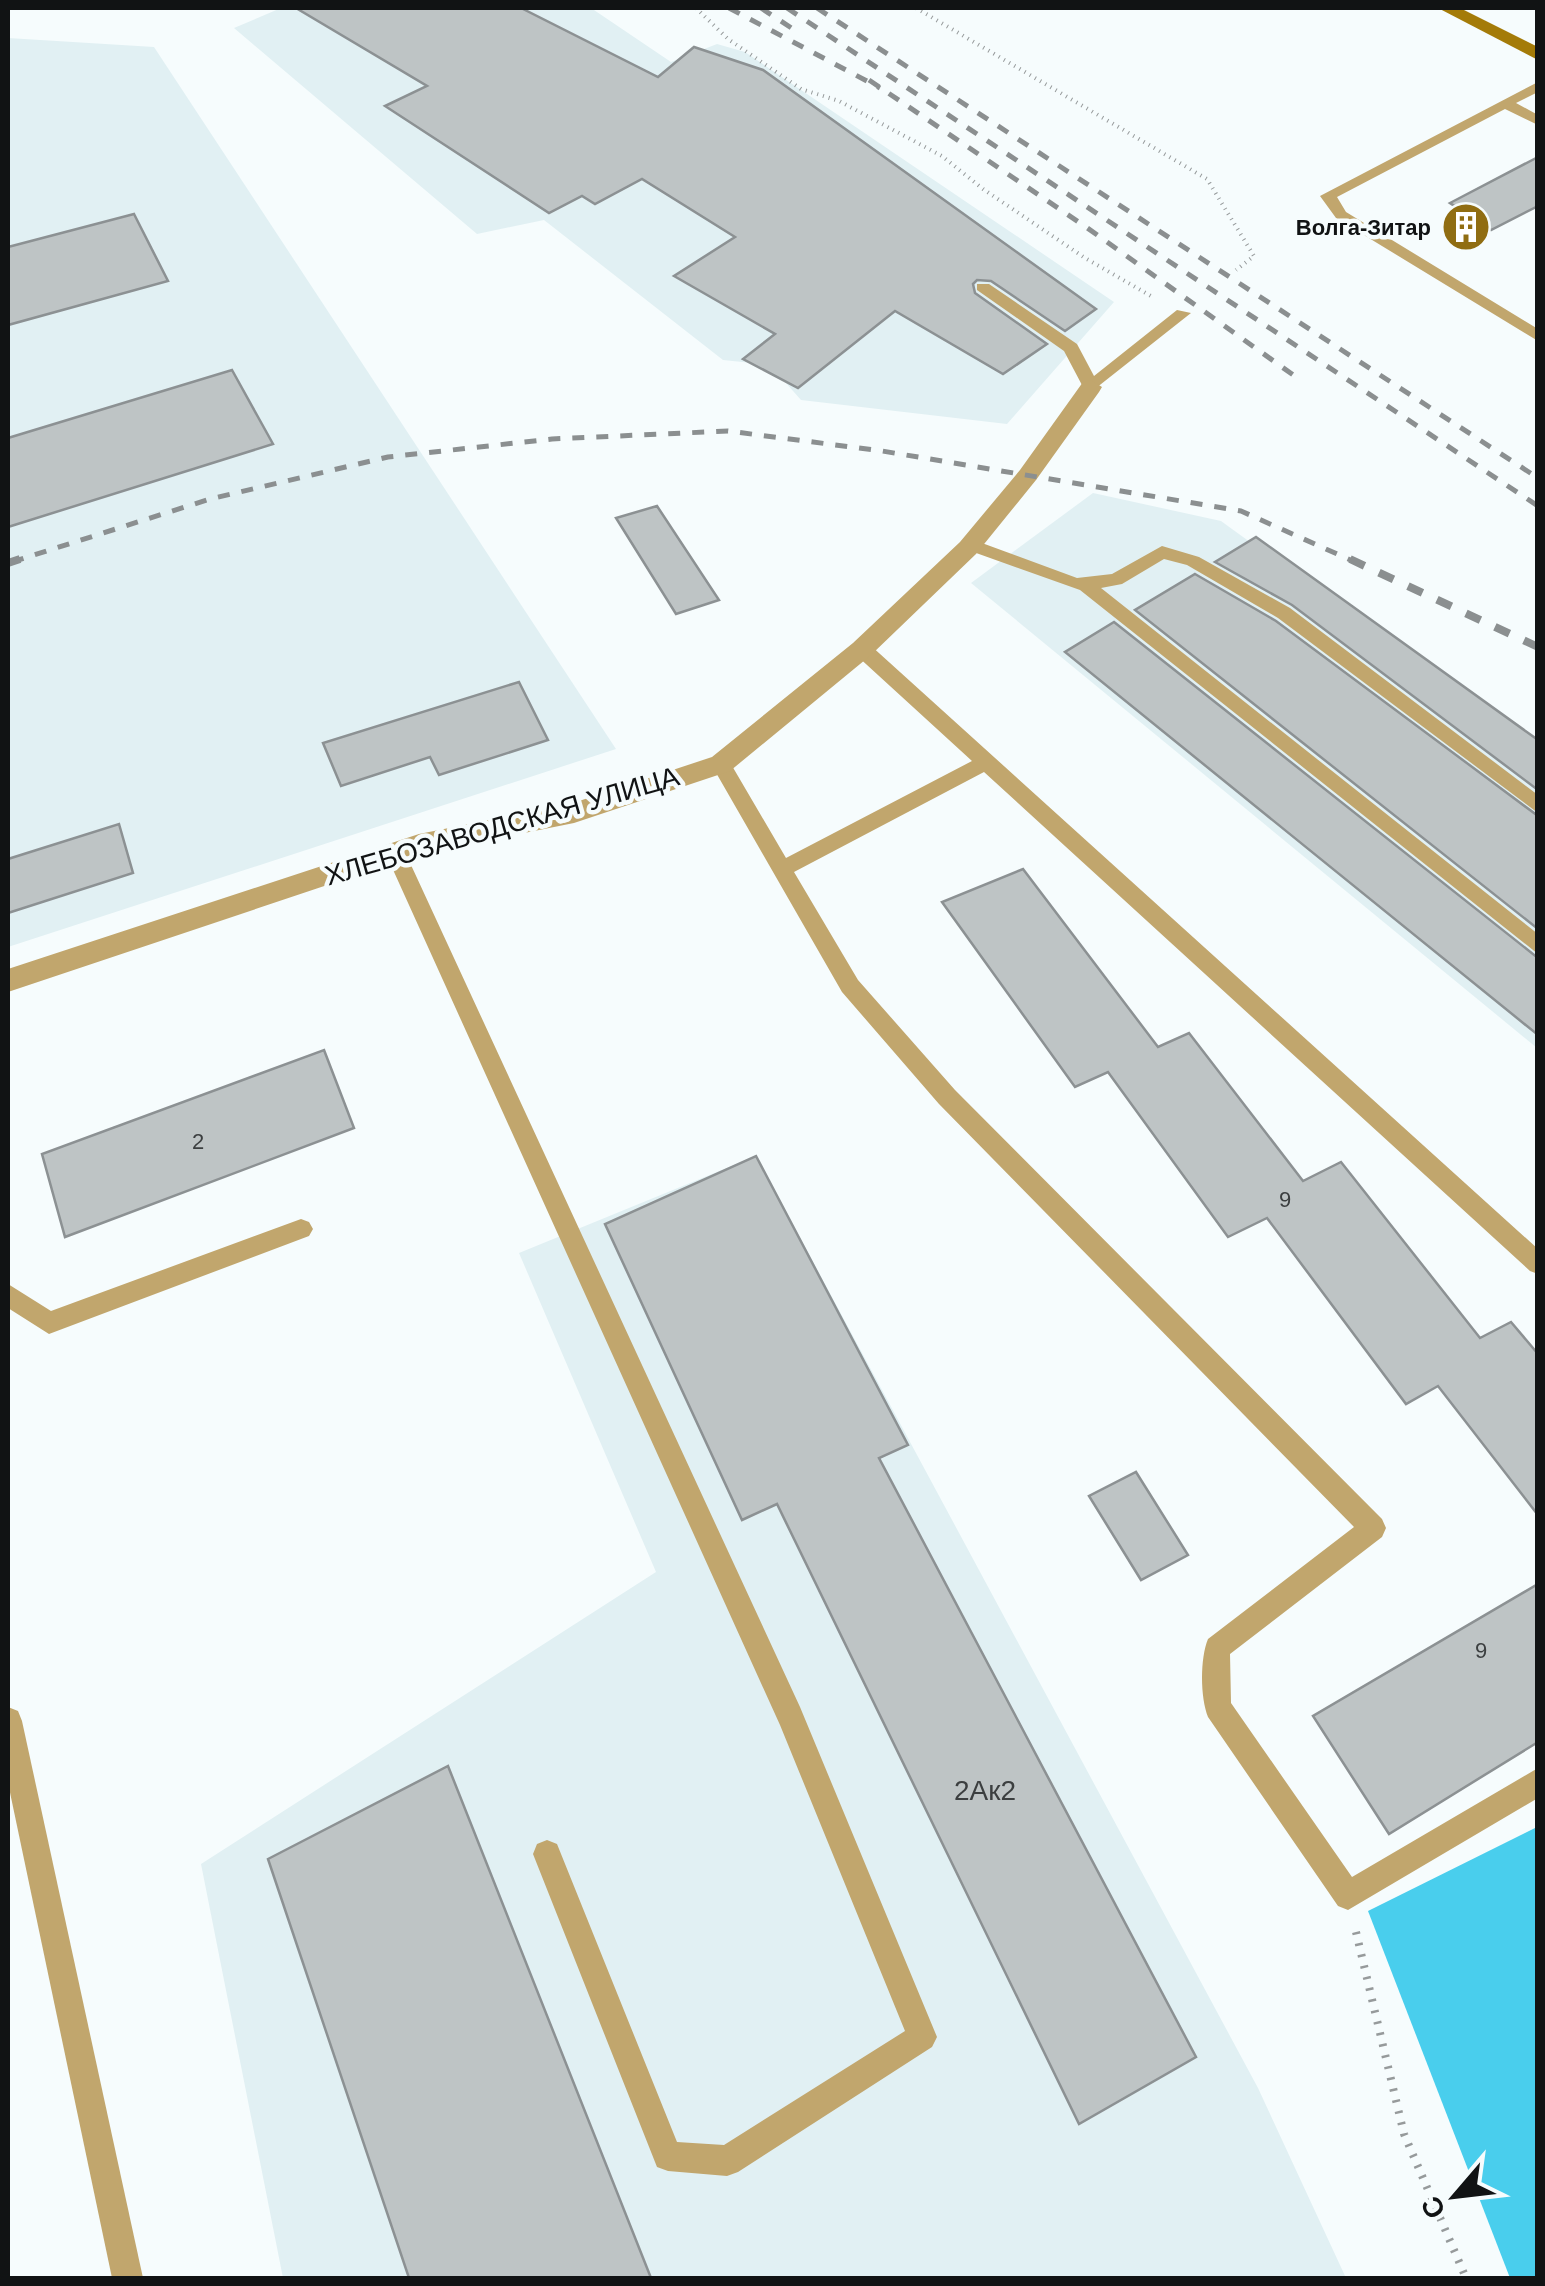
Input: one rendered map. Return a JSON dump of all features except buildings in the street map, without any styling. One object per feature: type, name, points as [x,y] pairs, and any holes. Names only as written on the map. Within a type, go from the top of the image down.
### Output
[{"type":"main road","points":[[1446,8],[1538,55]]},
{"type":"street","name":"ХЛЕБОЗАВОДСКАЯ УЛИЦА","points":[[8,981],[395,852],[574,812],[721,764],[862,649],[971,545],[1028,475],[1091,387]]},
{"type":"lane","points":[[1538,86],[1328,196],[1341,216],[1538,336]]},
{"type":"lane","points":[[1505,103],[1538,120]]},
{"type":"lane","points":[[983,287],[1071,348],[1091,387],[1182,314]]},
{"type":"lane","points":[[971,545],[1084,584],[1538,946]]},
{"type":"lane","points":[[1084,584],[1116,580],[1162,552],[1193,561],[1284,614],[1538,806]]},
{"type":"lane","points":[[862,649],[1538,1264]]},
{"type":"lane","points":[[782,869],[986,762]]},
{"type":"lane","points":[[721,764],[850,986],[947,1096],[1373,1528],[1217,1648],[1218,1707],[1348,1896],[1538,1782]]},
{"type":"lane","points":[[395,852],[790,1717],[922,2036],[727,2161],[668,2156],[547,1854]]},
{"type":"lane","points":[[8,1295],[48,1324],[301,1229]]},
{"type":"lane","points":[[8,1721],[128,2278]]},
{"type":"path","points":[[696,8],[728,39],[800,90],[840,101],[942,156],[982,189],[1086,258],[1182,314]]},
{"type":"path","points":[[916,8],[1207,180],[1254,256],[1236,270]]},
{"type":"path","points":[[1348,1896],[1404,2134],[1466,2278]]},
{"type":"shaded area","points":[[281,8],[591,8],[671,62],[717,44],[745,52],[1114,302],[1007,424],[801,400],[770,365],[723,360],[544,220],[477,234],[234,28]]},
{"type":"shaded area","points":[[8,38],[154,47],[616,749],[8,947]]},
{"type":"shaded area","points":[[1093,493],[1221,521],[1537,750],[1537,1048],[971,583]]},
{"type":"shaded area","points":[[756,1156],[1258,2088],[1346,2278],[283,2278],[201,1864],[656,1572],[519,1253]]},
{"type":"shaded area","points":[[1537,1827],[1537,2278],[1510,2278],[1368,1911]]},
{"type":"railway","points":[[729,8],[880,88]]},
{"type":"railway","points":[[761,8],[799,33]]},
{"type":"railway","points":[[787,8],[1538,506]]},
{"type":"railway","points":[[817,8],[1538,478]]},
{"type":"railway","points":[[869,80],[1086,227],[1296,377]]},
{"type":"railway","points":[[12,562],[210,499],[388,457],[552,439],[728,431],[882,451],[1241,511],[1355,562]]},
{"type":"railway","points":[[8,563],[20,559]]},
{"type":"railway","points":[[1350,559],[1538,647]]},
{"type":"place","name":"Волга-Зитар","points":[[1466,227]]}]
